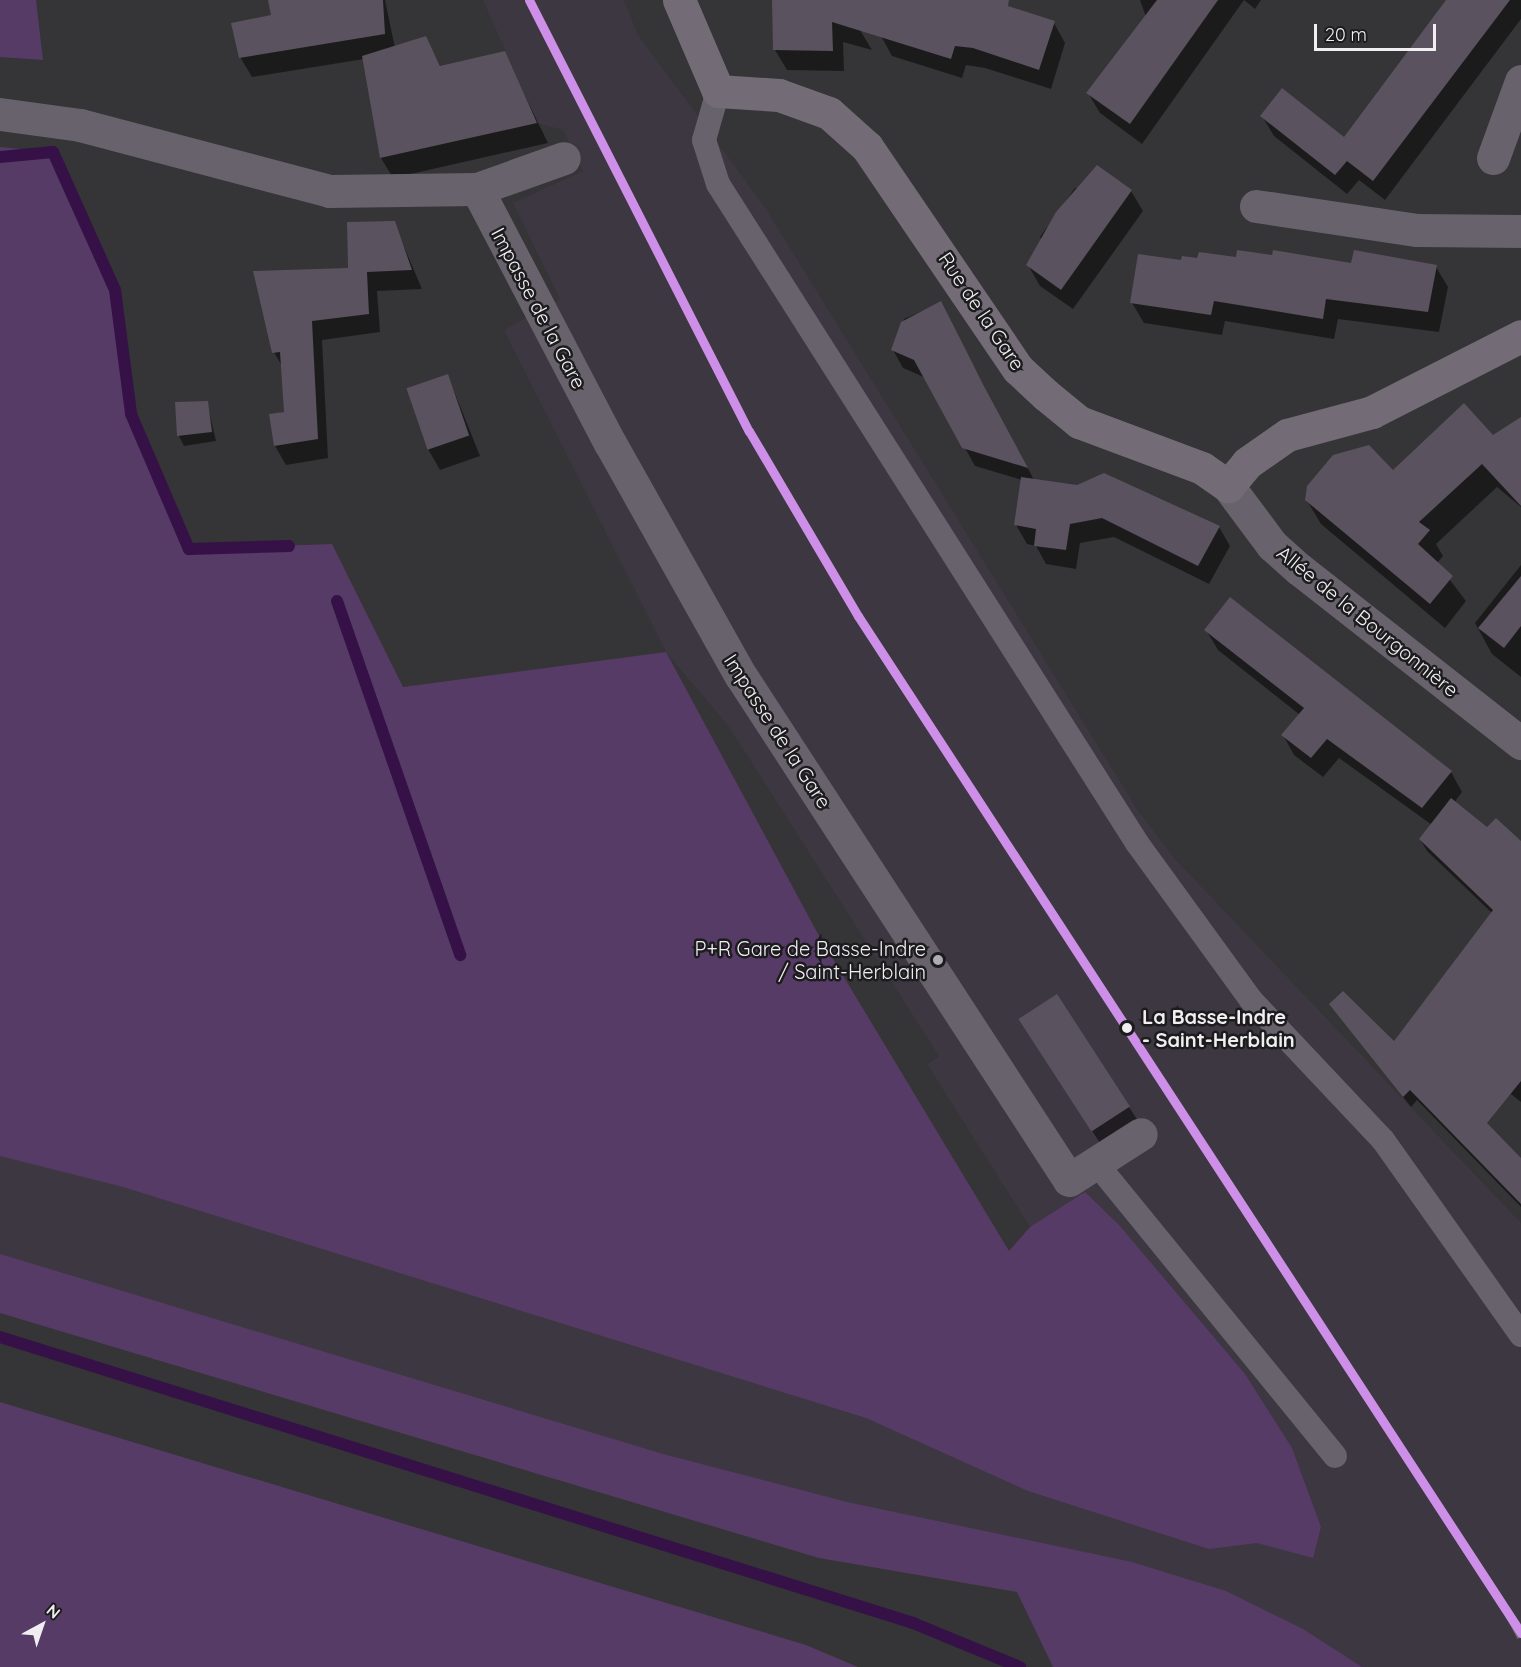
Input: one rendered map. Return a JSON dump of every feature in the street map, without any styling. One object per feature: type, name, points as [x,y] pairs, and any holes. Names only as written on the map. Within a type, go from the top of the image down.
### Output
[{"type":"street","points":[[679,0],[718,92]]},
{"type":"street","points":[[1493,158],[1521,81]]},
{"type":"street","name":"Rue de la Gare","points":[[718,92],[779,95],[829,113],[867,147],[1000,343],[1039,389],[1079,422],[1202,468],[1228,486]]},
{"type":"street","points":[[0,114],[80,125],[329,191],[477,189],[564,158]]},
{"type":"street","name":"Impasse de la Gare","points":[[477,189],[610,443],[741,676],[1069,1180],[1141,1134]]},
{"type":"street","points":[[1256,206],[1417,230],[1521,231]]},
{"type":"street","points":[[1228,486],[1247,463],[1287,435],[1372,412],[1521,336]]},
{"type":"street","name":"Allée de la Bourgonnière","points":[[1228,486],[1272,545],[1299,569],[1521,743]]},
{"type":"lane","points":[[718,92],[704,140],[718,183],[1131,833],[1244,992],[1383,1140],[1521,1335]]},
{"type":"lane","points":[[1096,1163],[1335,1456]]},
{"type":"shaded area","points":[[0,0],[36,0],[43,60],[0,57]]},
{"type":"shaded area","points":[[483,0],[624,0],[638,35],[764,206],[1137,809],[1174,858],[1521,1223],[1521,1667],[1306,1667],[1226,1591],[819,1558],[0,1313],[0,1095],[1135,1311],[1030,1227],[927,1064],[939,1056],[729,727],[666,652],[504,330],[560,299],[513,203],[583,171],[563,130],[537,123]]},
{"type":"shaded area","points":[[0,147],[53,152],[115,290],[131,414],[189,549],[332,544],[403,687],[666,652],[818,934],[1009,1251],[1030,1227],[1085,1192],[1119,1225],[1245,1374],[1292,1448],[1321,1527],[1313,1558],[1257,1543],[1209,1549],[1028,1491],[866,1418],[123,1187],[0,1156]]},
{"type":"shaded area","points":[[0,1254],[663,1454],[847,1502],[1132,1562],[1226,1591],[1303,1629],[1362,1667],[1053,1667],[1017,1592],[819,1558],[0,1313]]},
{"type":"shaded area","points":[[0,1402],[806,1645],[858,1667],[0,1667]]},
{"type":"building","points":[[268,0],[383,0],[385,34],[239,58],[231,23],[271,15]]},
{"type":"building","points":[[772,0],[1009,0],[1008,6],[1055,21],[1039,70],[973,48],[955,46],[951,59],[832,22],[833,51],[773,50]]},
{"type":"building","points":[[1157,0],[1218,0],[1130,124],[1086,93]]},
{"type":"building","points":[[1446,0],[1510,0],[1373,181],[1347,161],[1335,175],[1260,116],[1282,88],[1344,137]]},
{"type":"building","points":[[426,36],[440,66],[505,51],[537,123],[380,158],[362,56]]},
{"type":"building","points":[[1097,165],[1132,190],[1061,290],[1026,265],[1056,212]]},
{"type":"building","points":[[395,221],[412,270],[367,272],[369,314],[312,321],[318,439],[274,446],[269,414],[284,412],[280,352],[272,353],[253,271],[348,268],[347,222]]},
{"type":"building","points":[[1237,250],[1272,255],[1273,250],[1351,263],[1354,250],[1437,265],[1428,312],[1326,299],[1323,319],[1214,301],[1211,315],[1130,303],[1138,254],[1181,260],[1182,256],[1197,258],[1199,252],[1236,257]]},
{"type":"building","points":[[941,301],[1028,468],[962,448],[914,360],[891,350],[901,322]]},
{"type":"building","points":[[448,374],[469,435],[428,450],[406,388]]},
{"type":"building","points":[[208,401],[212,432],[177,436],[175,402]]},
{"type":"building","points":[[1464,403],[1493,435],[1521,417],[1521,506],[1482,464],[1419,522],[1430,530],[1418,544],[1453,576],[1430,604],[1305,500],[1307,486],[1333,455],[1369,445],[1393,470]]},
{"type":"building","points":[[1104,473],[1220,526],[1198,566],[1102,518],[1070,524],[1066,550],[1034,546],[1036,529],[1014,525],[1021,477],[1077,485]]},
{"type":"building","points":[[1521,576],[1521,626],[1504,648],[1478,628]]},
{"type":"building","points":[[1230,597],[1452,771],[1422,808],[1327,739],[1311,758],[1281,735],[1304,708],[1204,630]]},
{"type":"building","points":[[1451,798],[1487,827],[1496,818],[1521,841],[1521,1081],[1487,1123],[1521,1158],[1521,1204],[1410,1090],[1403,1097],[1329,1004],[1343,991],[1394,1041],[1493,910],[1419,839]]},
{"type":"building","name":"La Basse-Indre - Saint-Herblain","points":[[1057,994],[1130,1106],[1091,1131],[1018,1019]]},
{"type":"waterway","points":[[0,157],[53,152],[115,290],[131,414],[189,549],[289,546]]},
{"type":"waterway","points":[[337,601],[460,955]]},
{"type":"waterway","points":[[0,1337],[913,1623],[1020,1667]]},
{"type":"railway","points":[[1508,1613],[1521,1637]]},
{"type":"transit line","points":[[529,0],[749,431],[858,616],[1521,1633]]},
{"type":"place","name":"P+R Gare de Basse-Indre / Saint-Herblain","points":[[938,960]]},
{"type":"place","name":"La Basse-Indre - Saint-Herblain","points":[[1127,1028]]}]
